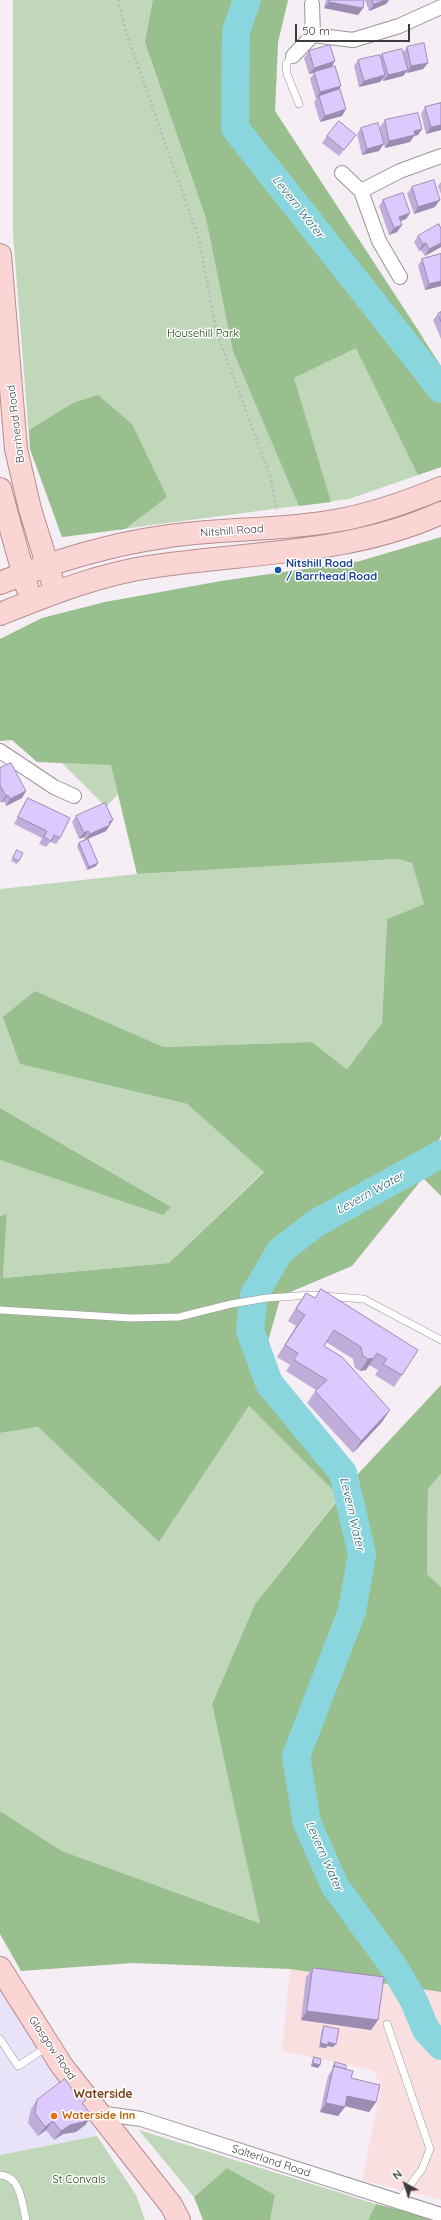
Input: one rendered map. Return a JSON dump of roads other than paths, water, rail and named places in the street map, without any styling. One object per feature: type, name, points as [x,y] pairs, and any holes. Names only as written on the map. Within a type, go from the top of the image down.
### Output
[{"type":"main road","name":"Barrhead Road","points":[[0,255],[8,454],[30,509],[56,592]]},
{"type":"main road","name":"Nitshill Road","points":[[0,583],[48,565],[123,544],[164,536],[280,528],[334,521],[374,512],[441,488]]},
{"type":"main road","points":[[0,489],[23,574],[32,601]]},
{"type":"main road","points":[[0,614],[56,592],[124,571],[155,566],[311,549],[354,542],[435,516],[421,496]]},
{"type":"main road","name":"Glasgow Road","points":[[1,1972],[49,2045],[99,2113],[171,2205],[179,2220]]},
{"type":"street","points":[[293,56],[312,35],[312,4]]},
{"type":"street","points":[[312,35],[353,40],[387,30],[441,7]]},
{"type":"street","points":[[361,191],[400,171],[441,156]]},
{"type":"street","points":[[342,173],[361,191],[379,241],[400,277]]},
{"type":"street","points":[[0,751],[54,787],[74,796]]},
{"type":"street","name":"Salterland Road","points":[[99,2113],[141,2119],[397,2203],[441,2215]]},
{"type":"lane","points":[[293,56],[286,64],[287,74],[299,104]]},
{"type":"lane","points":[[0,1310],[132,1318],[179,1317],[231,1304],[267,1298],[311,1295],[364,1299],[441,1340]]},
{"type":"lane","points":[[387,2024],[430,2149],[422,2169],[397,2203]]},
{"type":"lane","points":[[0,2039],[18,2066],[49,2045]]},
{"type":"lane","points":[[0,2175],[10,2177],[16,2182],[26,2220]]},
{"type":"waterway","name":"Levern Water","points":[[247,0],[236,31],[235,128],[441,389]]},
{"type":"waterway","name":"Levern Water","points":[[441,1154],[316,1223],[280,1251],[254,1295],[250,1330],[269,1383],[343,1473],[362,1554],[352,1611],[296,1756],[307,1823],[335,1886],[394,1967],[414,2001],[426,2030],[441,2046]]},
{"type":"place","name":"Nitshill Road / Barrhead Road","points":[[278,570]]},
{"type":"place","name":"Waterside Inn","points":[[54,2116]]},
{"type":"district","name":"Waterside","points":[[103,2094]]},
{"type":"park label","name":"Househill Park","points":[[203,334]]},
{"type":"park label","name":"St Convals","points":[[79,2180]]}]
